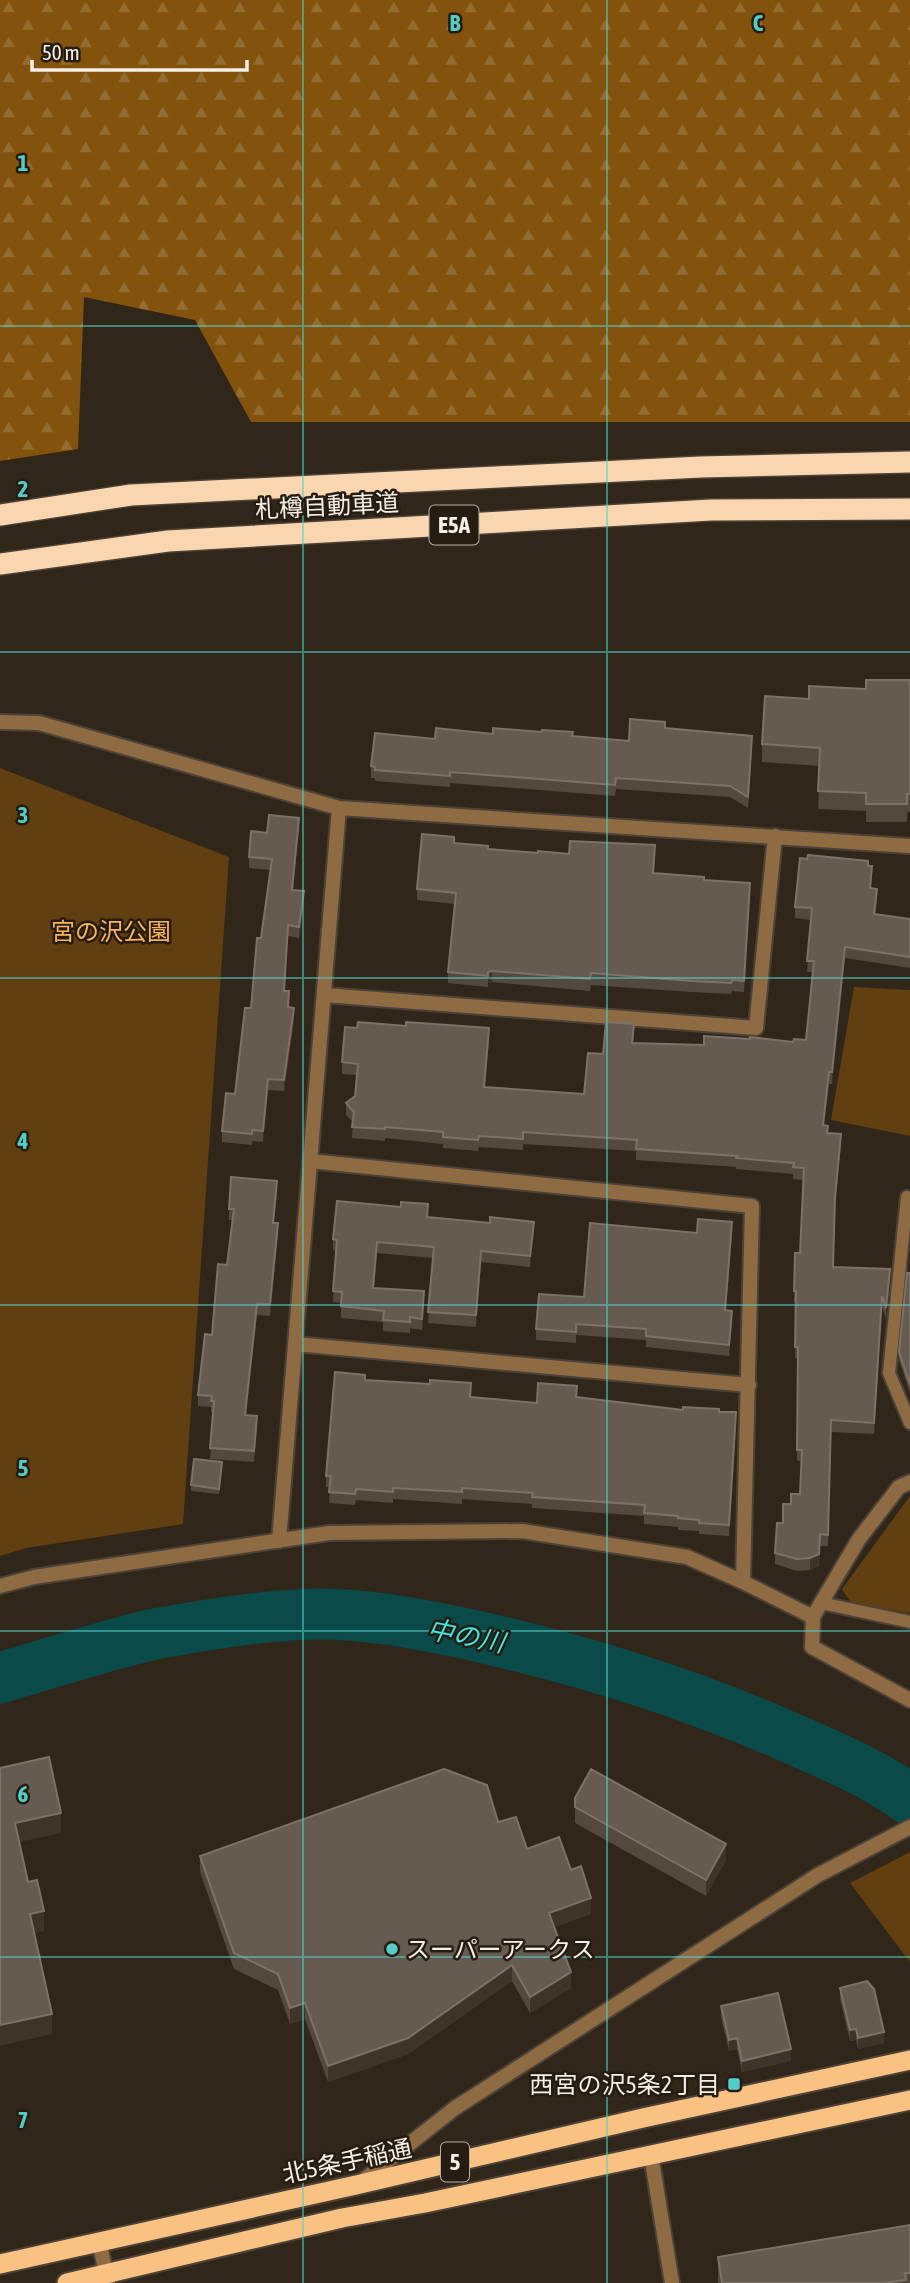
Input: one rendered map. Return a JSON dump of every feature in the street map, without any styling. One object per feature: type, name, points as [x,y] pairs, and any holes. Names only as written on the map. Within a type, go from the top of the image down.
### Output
[{"type":"highway","name":"札樽自動車道","points":[[0,515],[131,495],[701,467],[910,462]]},
{"type":"highway","name":"札樽自動車道","points":[[0,564],[167,541],[711,510],[910,509]]},
{"type":"highway","name":"北5条手稲通","points":[[0,2264],[910,2060]]},
{"type":"highway","name":"5","points":[[67,2283],[107,2278],[342,2218],[425,2203],[910,2100]]},
{"type":"street","points":[[0,722],[39,723],[339,808],[910,846]]},
{"type":"street","points":[[279,1541],[339,808]]},
{"type":"street","points":[[324,995],[756,1028],[775,836]]},
{"type":"street","points":[[310,1161],[751,1206],[743,1581]]},
{"type":"street","points":[[295,1344],[749,1385]]},
{"type":"street","points":[[910,1482],[899,1487],[859,1539],[813,1617],[812,1647],[910,1700]]},
{"type":"street","points":[[0,1586],[34,1577],[329,1533],[522,1531],[687,1557],[743,1581],[813,1617]]},
{"type":"street","points":[[356,2185],[455,2108],[818,1875],[910,1827]]},
{"type":"street","points":[[651,2155],[672,2283]]},
{"type":"street","points":[[99,2241],[107,2278]]},
{"type":"lane","points":[[908,1197],[890,1373],[910,1423]]},
{"type":"lane","points":[[821,1603],[910,1622]]},
{"type":"green space","points":[[0,0],[910,0],[910,422],[251,422],[195,320],[84,297],[78,449],[0,461]]},
{"type":"green space","name":"宮の沢公園","points":[[0,768],[229,857],[183,1524],[26,1548],[0,1556]]},
{"type":"green space","points":[[854,987],[910,990],[910,1136],[831,1120]]},
{"type":"green space","points":[[910,1496],[910,1613],[853,1603],[842,1589]]},
{"type":"green space","points":[[910,1852],[910,1962],[850,1883]]},
{"type":"building","points":[[866,680],[910,680],[910,794],[907,794],[907,804],[866,804],[866,793],[818,791],[820,748],[762,744],[765,696],[809,699],[809,686],[866,689]]},
{"type":"building","points":[[630,719],[665,722],[665,728],[752,736],[748,797],[730,786],[616,778],[615,785],[450,772],[450,776],[375,770],[375,767],[371,766],[375,733],[435,739],[436,728],[493,734],[493,728],[573,732],[572,736],[629,741]]},
{"type":"building","points":[[269,815],[299,818],[292,890],[304,891],[299,927],[288,925],[284,991],[289,991],[288,1007],[294,1008],[284,1080],[268,1079],[263,1131],[252,1130],[252,1134],[222,1131],[226,1093],[235,1094],[245,1008],[251,1008],[257,938],[261,938],[272,859],[249,857],[251,831],[267,833]]},
{"type":"building","points":[[422,834],[454,837],[454,843],[488,846],[488,849],[538,853],[569,854],[570,841],[655,845],[653,873],[750,883],[744,981],[691,981],[591,973],[590,979],[492,971],[488,972],[488,976],[448,972],[456,893],[417,889]]},
{"type":"building","points":[[808,855],[868,861],[868,866],[872,866],[870,888],[877,889],[874,914],[910,919],[910,957],[845,947],[832,1072],[829,1072],[823,1125],[828,1126],[827,1133],[841,1134],[835,1197],[833,1267],[890,1269],[886,1308],[882,1296],[874,1423],[831,1420],[828,1535],[820,1534],[819,1554],[797,1559],[775,1553],[777,1523],[783,1523],[783,1504],[791,1504],[791,1494],[800,1494],[802,1450],[797,1450],[798,1347],[795,1347],[794,1291],[795,1253],[800,1253],[804,1168],[793,1167],[794,1163],[736,1158],[737,1156],[636,1149],[637,1140],[523,1132],[523,1139],[479,1136],[478,1140],[443,1137],[443,1132],[352,1127],[354,1112],[346,1103],[355,1096],[358,1064],[342,1062],[345,1027],[357,1028],[358,1022],[406,1026],[406,1022],[489,1028],[484,1087],[584,1094],[588,1053],[603,1054],[606,1022],[634,1024],[632,1043],[704,1045],[704,1036],[793,1042],[794,1039],[806,1040],[814,961],[807,961],[812,908],[795,907],[800,858],[807,859]]},
{"type":"building","points":[[231,1177],[277,1181],[273,1223],[278,1223],[270,1304],[257,1304],[245,1415],[257,1416],[254,1451],[210,1448],[214,1401],[211,1401],[212,1396],[198,1395],[205,1334],[212,1335],[218,1264],[227,1265],[234,1209],[229,1209]]},
{"type":"building","points":[[337,1201],[401,1207],[401,1202],[428,1204],[427,1217],[490,1223],[490,1217],[534,1222],[530,1256],[481,1251],[476,1315],[428,1312],[434,1247],[377,1242],[373,1288],[424,1291],[422,1319],[410,1317],[410,1322],[383,1320],[384,1311],[341,1306],[342,1292],[333,1291],[337,1240],[333,1239]]},
{"type":"building","points":[[698,1219],[732,1222],[725,1310],[732,1311],[729,1345],[646,1336],[646,1329],[576,1324],[576,1332],[536,1329],[539,1294],[584,1297],[590,1223],[697,1233]]},
{"type":"building","points":[[907,1273],[910,1273],[910,1385],[899,1352]]},
{"type":"building","points":[[335,1372],[365,1375],[365,1380],[430,1384],[430,1380],[471,1383],[470,1397],[537,1403],[538,1383],[577,1386],[576,1397],[683,1410],[683,1407],[736,1412],[729,1525],[699,1523],[699,1520],[678,1516],[644,1513],[645,1505],[532,1497],[533,1493],[462,1488],[462,1492],[393,1488],[393,1492],[356,1489],[355,1494],[329,1492],[331,1476],[326,1476]]},
{"type":"building","points":[[194,1459],[222,1462],[219,1489],[191,1485]]},
{"type":"building","points":[[49,1757],[61,1813],[15,1823],[28,1882],[37,1880],[44,1911],[30,1914],[52,2014],[0,2025],[0,1768]]},
{"type":"building","name":"スーパーアークス","points":[[444,1769],[487,1785],[498,1822],[516,1817],[527,1849],[559,1837],[571,1870],[581,1866],[591,1898],[549,1913],[571,1972],[530,1997],[512,1965],[408,2038],[328,2066],[305,2003],[290,2008],[278,1974],[234,1953],[200,1856]]},
{"type":"building","points":[[591,1769],[726,1844],[706,1880],[575,1807],[575,1798]]},
{"type":"building","points":[[867,1981],[874,1989],[884,2032],[858,2038],[856,2029],[850,2030],[840,1988]]},
{"type":"building","points":[[778,1993],[791,2049],[742,2061],[737,2038],[729,2040],[721,2006]]},
{"type":"building","points":[[910,2225],[910,2273],[905,2273],[906,2280],[883,2283],[722,2283],[718,2257]]},
{"type":"waterway","name":"中の川","points":[[0,1678],[142,1637],[205,1625],[299,1615],[372,1617],[508,1643],[667,1690],[745,1719],[833,1757],[865,1772],[910,1800]]},
{"type":"place","name":"スーパーアークス","points":[[392,1949]]},
{"type":"place","name":"西宮の沢5条2丁目","points":[[734,2084]]}]
